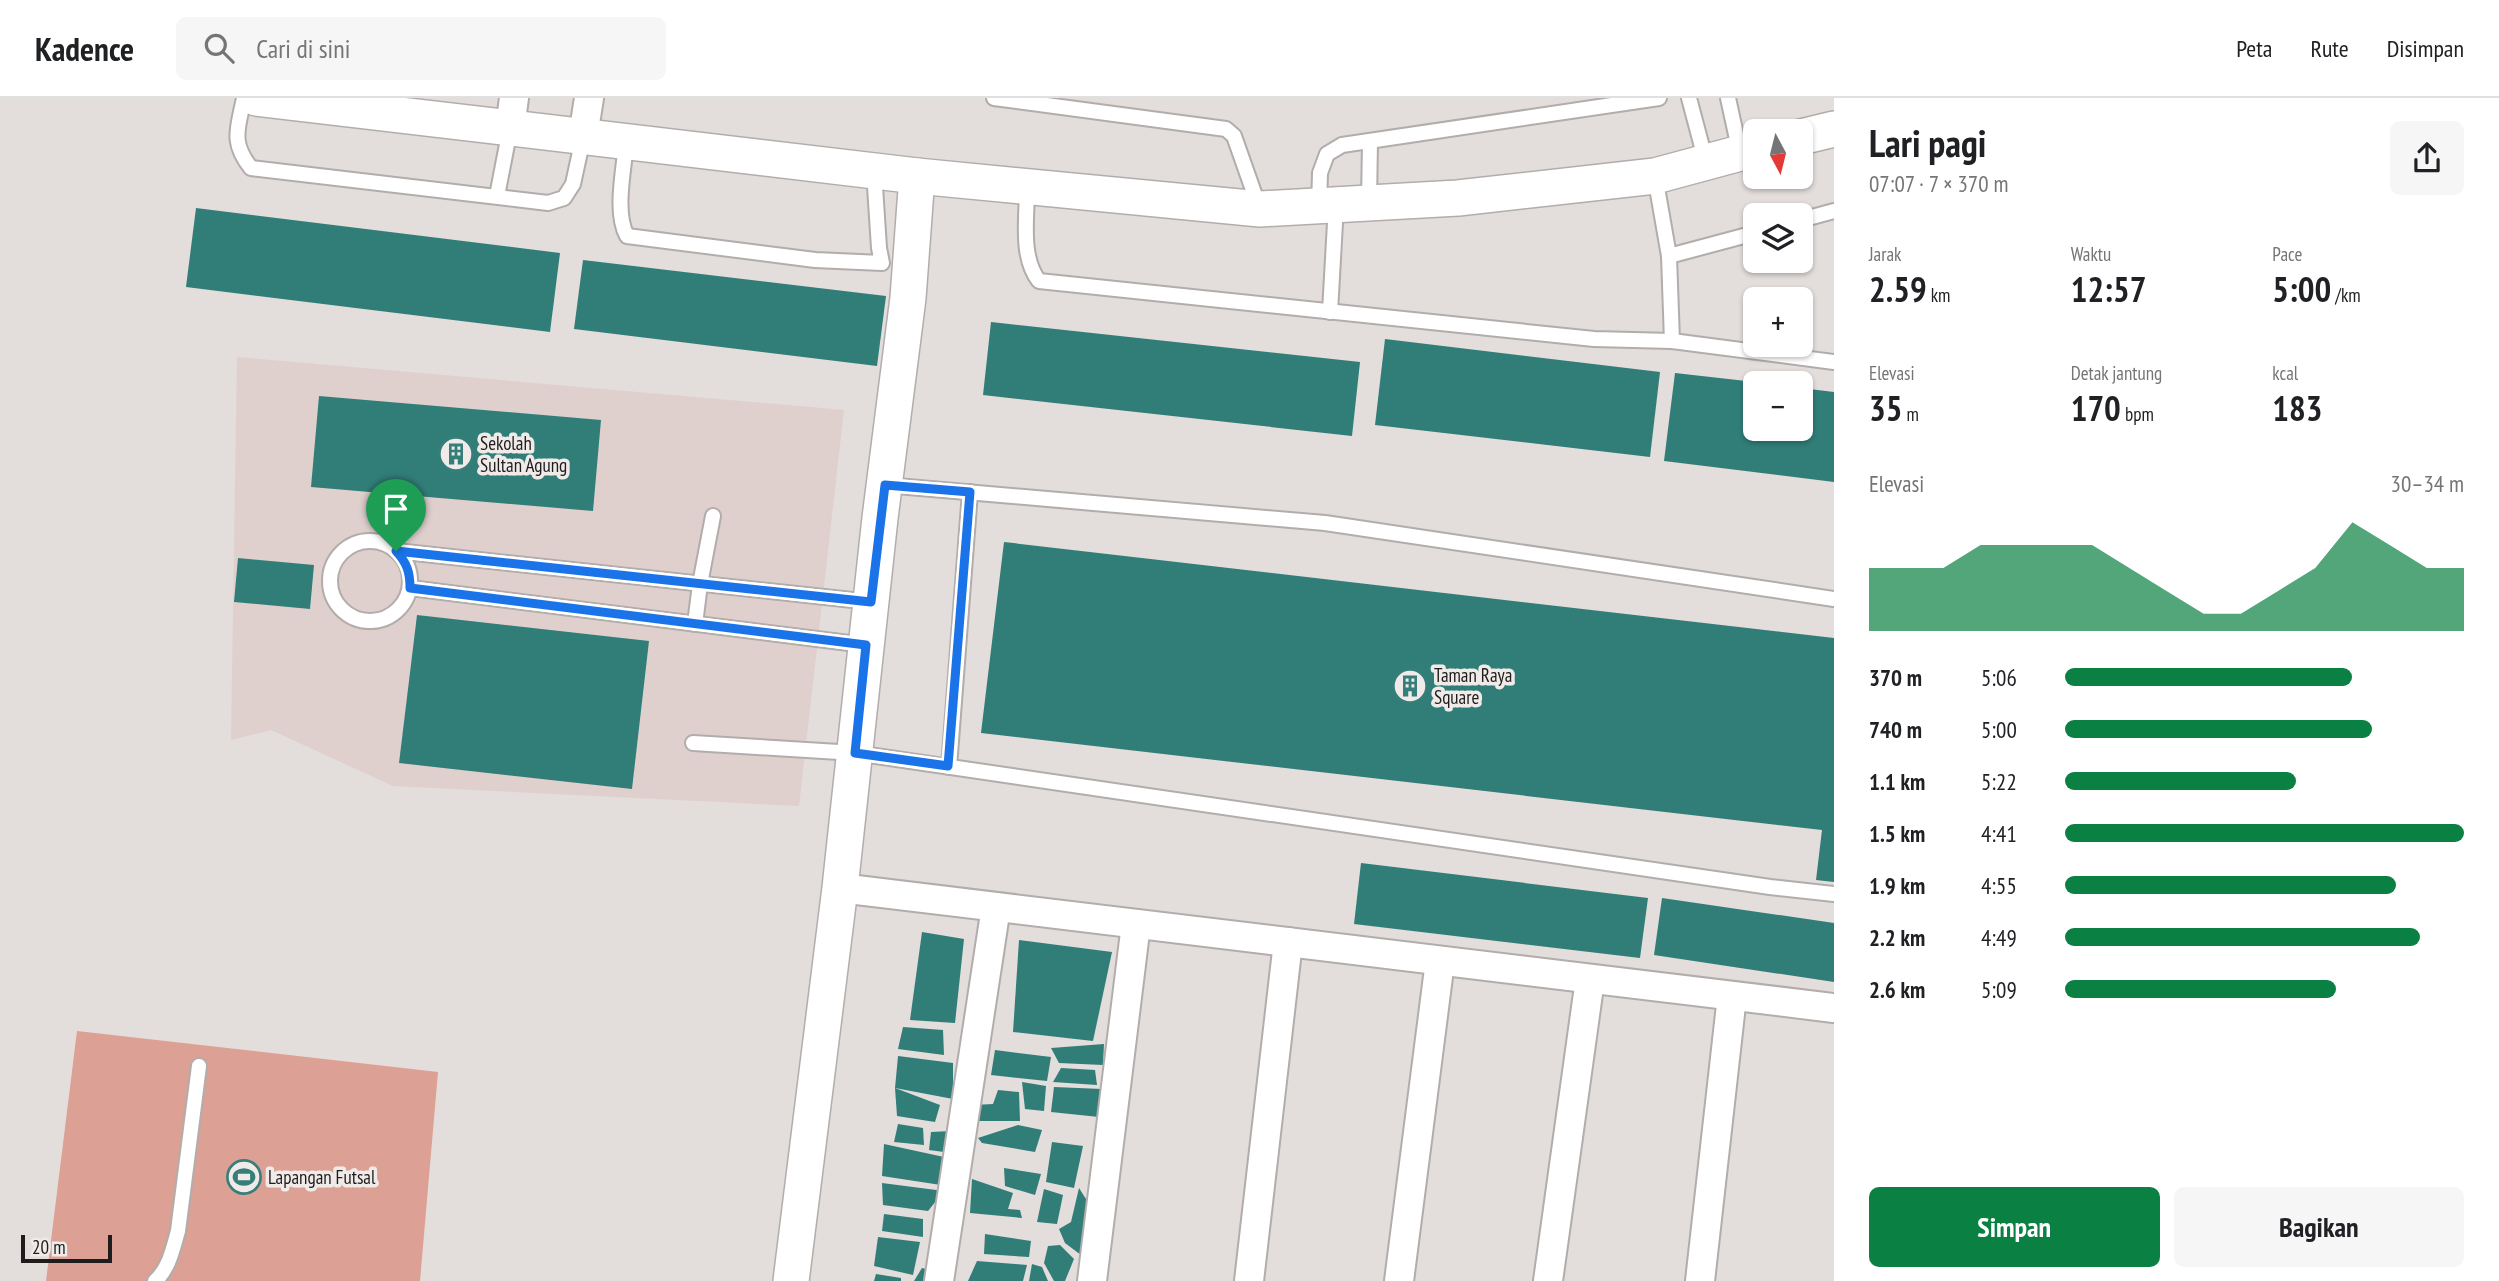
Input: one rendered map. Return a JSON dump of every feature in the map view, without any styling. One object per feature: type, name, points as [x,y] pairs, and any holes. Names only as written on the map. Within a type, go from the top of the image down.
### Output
[{"type":"street","points":[[256,98],[512,113],[583,136],[626,143],[917,176],[1260,209],[1458,198],[1655,176],[1743,152]]},
{"type":"street","points":[[583,136],[589,98]]},
{"type":"street","points":[[1813,134],[1834,129]]},
{"type":"street","points":[[791,1281],[840,888],[908,298],[917,176]]},
{"type":"street","points":[[840,888],[1834,1008]]},
{"type":"street","points":[[940,1281],[996,907]]},
{"type":"street","points":[[1092,1281],[1136,924]]},
{"type":"street","points":[[1249,1281],[1288,942]]},
{"type":"street","points":[[1399,1281],[1440,961]]},
{"type":"street","points":[[1548,1281],[1590,979]]},
{"type":"street","points":[[1700,1281],[1732,996]]},
{"type":"lane","points":[[244,98],[236,136],[240,154],[251,168],[440,191],[548,203],[564,198],[573,184],[583,136]]},
{"type":"lane","points":[[993,98],[1226,129],[1234,136],[1260,209]]},
{"type":"lane","points":[[1341,204],[1321,173],[1327,154],[1342,145],[1659,98]]},
{"type":"lane","points":[[1689,98],[1707,163]]},
{"type":"lane","points":[[1728,98],[1743,138]]},
{"type":"lane","points":[[497,196],[512,113]]},
{"type":"lane","points":[[1330,312],[1341,204],[1370,142]]},
{"type":"lane","points":[[626,143],[621,211],[622,227],[627,236],[816,260],[882,263],[874,171]]},
{"type":"lane","points":[[1655,176],[1669,256],[1672,341]]},
{"type":"lane","points":[[1027,187],[1027,254],[1031,270],[1039,281],[1594,340],[1672,341],[1834,362]]},
{"type":"lane","points":[[1813,217],[1834,211]]},
{"type":"lane","points":[[1669,256],[1743,236]]},
{"type":"lane","points":[[885,485],[1325,523],[1834,599]]},
{"type":"lane","points":[[948,766],[970,492]]},
{"type":"lane","points":[[695,624],[713,516]]},
{"type":"lane","points":[[371,541],[385,544],[396,551],[405,561],[410,574],[410,588],[405,601],[397,611],[386,618],[361,621],[348,616],[332,597],[329,584],[330,571],[336,558],[345,549],[371,541]]},
{"type":"lane","points":[[396,551],[871,602]]},
{"type":"lane","points":[[410,588],[866,645]]},
{"type":"lane","points":[[693,743],[855,753],[1770,887],[1834,894]]},
{"type":"lane","points":[[155,1281],[170,1257],[178,1231],[199,1066]]},
{"type":"shaded area","name":"Sekolah Sultan Agung","points":[[237,357],[844,410],[799,806],[393,786],[271,730],[231,740]]},
{"type":"shaded area","name":"Lapangan Futsal","points":[[77,1031],[438,1072],[420,1281],[46,1281]]},
{"type":"building","points":[[196,208],[560,253],[550,332],[186,287]]},
{"type":"building","points":[[583,260],[886,296],[877,366],[574,329]]},
{"type":"building","points":[[991,322],[1360,362],[1352,436],[983,395]]},
{"type":"building","points":[[1385,339],[1660,372],[1650,457],[1375,425]]},
{"type":"building","points":[[1675,373],[1743,381],[1743,441],[1813,441],[1813,389],[1834,392],[1834,482],[1664,461]]},
{"type":"building","name":"Sekolah Sultan Agung","points":[[319,396],[601,420],[593,511],[311,487]]},
{"type":"building","name":"Taman Raya Square","points":[[1004,542],[1834,638],[1834,882],[1816,880],[1822,830],[981,733]]},
{"type":"building","points":[[238,558],[314,565],[310,609],[234,602]]},
{"type":"building","points":[[417,615],[649,641],[632,789],[399,763]]},
{"type":"building","points":[[1361,863],[1648,898],[1640,958],[1354,924]]},
{"type":"building","points":[[1662,898],[1834,923],[1834,982],[1654,955]]},
{"type":"building","points":[[922,932],[964,939],[955,1023],[910,1020]]},
{"type":"building","points":[[1019,940],[1112,952],[1093,1041],[1013,1032]]},
{"type":"building","points":[[903,1027],[943,1030],[944,1055],[898,1049]]},
{"type":"building","points":[[1104,1044],[1103,1065],[1059,1063],[1051,1048]]},
{"type":"building","points":[[995,1050],[1051,1057],[1047,1081],[991,1075]]},
{"type":"building","points":[[898,1056],[953,1063],[953,1099],[895,1088]]},
{"type":"building","points":[[1061,1068],[1095,1070],[1097,1085],[1053,1082]]},
{"type":"building","points":[[1022,1082],[1046,1086],[1044,1111],[1025,1109]]},
{"type":"building","points":[[1054,1087],[1102,1089],[1099,1117],[1051,1112]]},
{"type":"building","points":[[895,1088],[940,1105],[935,1122],[897,1116]]},
{"type":"building","points":[[998,1090],[1019,1092],[1020,1121],[972,1121],[974,1105],[993,1104]]},
{"type":"building","points":[[898,1124],[923,1128],[924,1145],[894,1142]]},
{"type":"building","points":[[1018,1125],[1042,1130],[1035,1152],[982,1143],[978,1138]]},
{"type":"building","points":[[951,1131],[944,1152],[929,1150],[931,1132]]},
{"type":"building","points":[[1052,1142],[1083,1146],[1074,1188],[1046,1182]]},
{"type":"building","points":[[884,1144],[944,1157],[941,1185],[882,1176]]},
{"type":"building","points":[[1004,1168],[1041,1174],[1035,1195],[1005,1186]]},
{"type":"building","points":[[972,1179],[1013,1193],[1008,1209],[1020,1210],[1022,1218],[970,1213]]},
{"type":"building","points":[[882,1183],[944,1191],[928,1211],[883,1205]]},
{"type":"building","points":[[1079,1188],[1093,1210],[1085,1258],[1065,1243],[1059,1229],[1071,1222]]},
{"type":"building","points":[[1044,1189],[1063,1195],[1057,1224],[1037,1222]]},
{"type":"building","points":[[884,1214],[923,1219],[923,1237],[882,1231]]},
{"type":"building","points":[[985,1234],[1031,1241],[1029,1257],[984,1254]]},
{"type":"building","points":[[878,1237],[920,1242],[913,1275],[874,1266]]},
{"type":"building","points":[[1060,1245],[1074,1259],[1065,1281],[1054,1281],[1044,1263],[1048,1246]]},
{"type":"building","points":[[977,1261],[1027,1265],[1023,1281],[968,1281]]},
{"type":"building","points":[[1032,1264],[1042,1267],[1048,1281],[1029,1281]]},
{"type":"building","points":[[922,1268],[933,1271],[932,1281],[914,1281]]},
{"type":"building","points":[[876,1274],[901,1278],[901,1281],[874,1281]]},
{"type":"place","name":"Sekolah Sultan Agung","points":[[456,454]]},
{"type":"place","name":"Taman Raya Square","points":[[1410,686]]},
{"type":"place","name":"Lapangan Futsal","points":[[244,1177]]},
{"type":"route","points":[[885,485],[970,492],[948,766],[855,753],[866,645],[410,588],[410,574],[405,561],[396,551],[871,602],[885,485]]}]
